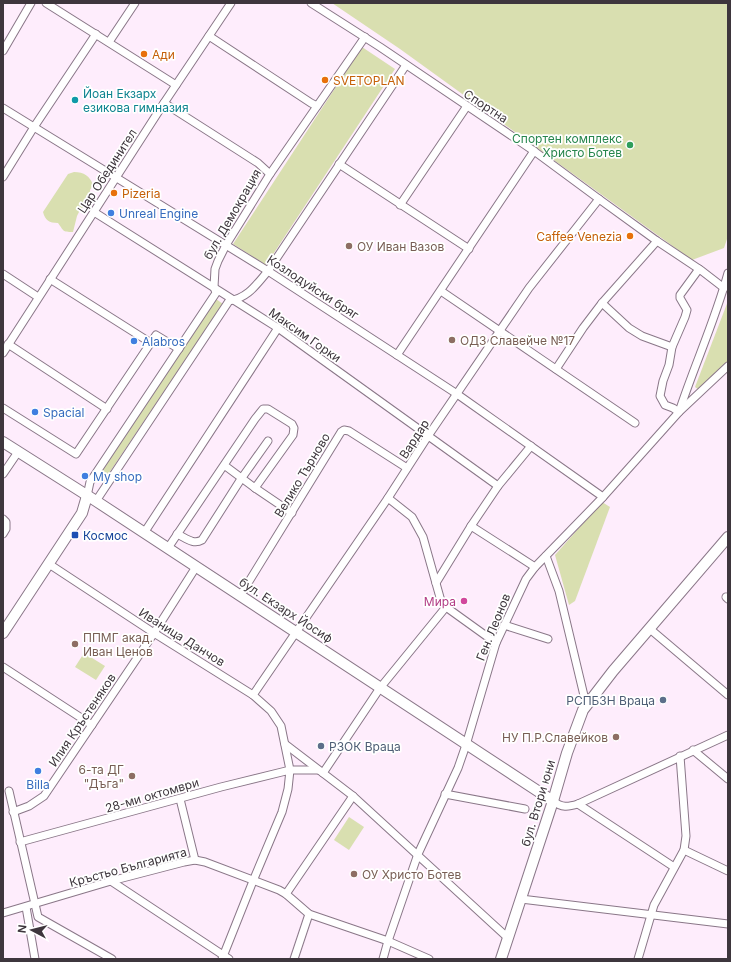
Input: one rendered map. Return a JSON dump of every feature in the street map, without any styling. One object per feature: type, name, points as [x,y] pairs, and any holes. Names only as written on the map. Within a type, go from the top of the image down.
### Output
[{"type":"street","points":[[3,51],[31,3]]},
{"type":"street","points":[[46,3],[176,85]]},
{"type":"street","points":[[110,42],[135,3]]},
{"type":"street","name":"Цар Обединител","points":[[3,352],[164,103],[231,3]]},
{"type":"street","name":"Спортна","points":[[311,3],[534,150],[599,199],[724,288]]},
{"type":"street","points":[[4,175],[96,34]]},
{"type":"street","points":[[209,36],[317,106]]},
{"type":"street","name":"бул. Демокрация","points":[[91,498],[90,482],[216,293],[214,287],[216,265],[226,246],[270,174],[365,38]]},
{"type":"street","points":[[3,633],[91,498],[229,301],[249,293],[268,271],[406,65]]},
{"type":"street","points":[[164,103],[258,163],[270,174]]},
{"type":"street","points":[[400,205],[466,106]]},
{"type":"street","name":"Козлодуйски бряг","points":[[3,108],[268,271],[398,355],[457,394],[603,497]]},
{"type":"street","points":[[398,355],[534,150]]},
{"type":"street","points":[[339,164],[469,249]]},
{"type":"street","name":"Вардар","points":[[253,695],[297,633],[499,331],[529,288],[599,199]]},
{"type":"street","name":"Максим Горки","points":[[94,212],[278,328],[498,486]]},
{"type":"street","points":[[556,369],[583,328],[602,303],[657,241]]},
{"type":"street","points":[[699,269],[680,295],[680,298],[687,310],[672,347],[669,365],[663,381],[660,396],[665,405],[679,412],[718,306],[728,273]]},
{"type":"street","points":[[3,274],[38,297]]},
{"type":"street","points":[[50,279],[151,343]]},
{"type":"street","points":[[441,291],[635,423]]},
{"type":"street","points":[[602,303],[629,328],[642,336],[672,347]]},
{"type":"street","points":[[144,533],[278,328]]},
{"type":"street","points":[[3,408],[76,454],[156,335],[179,348]]},
{"type":"street","points":[[8,344],[107,409]]},
{"type":"street","name":"Ген. Леонов","points":[[383,959],[418,854],[458,768],[496,643],[526,579],[535,567],[603,497],[679,412],[728,366]]},
{"type":"street","points":[[168,548],[254,419],[263,410],[268,409],[292,424],[294,428],[293,435],[255,488]]},
{"type":"street","name":"Велико Търново","points":[[240,596],[341,432],[344,430],[349,431],[407,468]]},
{"type":"street","points":[[177,534],[193,542],[202,540],[241,479],[268,441]]},
{"type":"street","name":"бул. Екзарх Йосиф","points":[[3,442],[168,548],[553,801]]},
{"type":"street","points":[[436,583],[471,526],[498,486],[531,446]]},
{"type":"street","points":[[3,474],[18,452]]},
{"type":"street","points":[[224,465],[241,479],[292,512]]},
{"type":"street","points":[[388,498],[412,517],[422,537],[441,602],[496,643]]},
{"type":"street","points":[[3,519],[6,522],[6,529],[3,534]]},
{"type":"street","points":[[471,526],[535,567]]},
{"type":"street","name":"бул. Втори юни","points":[[501,959],[553,801],[579,716],[586,704],[728,537]]},
{"type":"street","points":[[546,556],[559,591],[586,704]]},
{"type":"street","name":"Иваница Данчов","points":[[49,564],[154,633],[253,695],[271,711],[280,726],[290,770],[288,789],[282,812],[253,881],[225,958]]},
{"type":"street","name":"Илия Кръстеняков","points":[[13,812],[29,806],[44,796],[154,633],[196,567]]},
{"type":"street","points":[[321,771],[380,688],[446,607]]},
{"type":"street","points":[[504,625],[548,639]]},
{"type":"street","points":[[650,629],[728,695]]},
{"type":"street","points":[[3,667],[92,725]]},
{"type":"street","points":[[553,801],[560,806],[566,807],[578,804],[728,735]]},
{"type":"street","points":[[285,744],[353,796],[508,938]]},
{"type":"street","points":[[693,750],[728,779]]},
{"type":"street","points":[[638,959],[654,906],[684,850],[686,836],[680,756]]},
{"type":"street","name":"28-ми октомври","points":[[20,842],[290,770],[321,771]]},
{"type":"street","points":[[9,791],[38,917]]},
{"type":"street","points":[[445,794],[525,809]]},
{"type":"street","points":[[286,894],[353,796]]},
{"type":"street","points":[[180,799],[196,860]]},
{"type":"street","points":[[578,804],[674,868]]},
{"type":"street","points":[[684,850],[728,871]]},
{"type":"street","name":"Кръстьо Българията","points":[[3,914],[112,881],[196,860],[286,894],[309,914],[388,941],[429,959]]},
{"type":"street","points":[[112,881],[225,958]]},
{"type":"street","points":[[521,899],[728,924]]},
{"type":"street","points":[[26,907],[38,917],[112,959]]},
{"type":"street","points":[[26,907],[28,926],[35,959]]},
{"type":"street","points":[[294,959],[309,914]]},
{"type":"green space","name":"Спортен комплекс Христо Ботев","points":[[332,3],[728,3],[728,236],[724,248],[692,260],[400,49]]},
{"type":"green space","points":[[362,47],[395,69],[266,265],[233,244]]},
{"type":"green space","points":[[74,172],[86,175],[93,185],[90,190],[91,202],[84,208],[81,208],[77,216],[73,232],[67,232],[58,223],[48,220],[43,212],[68,174]]},
{"type":"green space","points":[[216,299],[223,304],[103,482],[97,478]]},
{"type":"green space","points":[[728,301],[728,362],[699,390],[695,387]]},
{"type":"green space","points":[[602,502],[610,507],[575,601],[569,605],[555,555]]},
{"type":"green space","points":[[84,653],[105,666],[96,680],[75,667]]},
{"type":"green space","points":[[349,817],[364,827],[349,850],[334,840]]},
{"type":"place","name":"Ади","points":[[144,54]]},
{"type":"place","name":"SVETOPLAN","points":[[325,80]]},
{"type":"place","name":"Йоан Екзарх езикова гимназия","points":[[75,100]]},
{"type":"place","name":"Спортен комплекс Христо Ботев","points":[[630,145]]},
{"type":"place","name":"Pizeria","points":[[114,193]]},
{"type":"place","name":"Unreal Engine","points":[[111,213]]},
{"type":"place","name":"Caffee Venezia","points":[[630,236]]},
{"type":"place","name":"ОУ Иван Вазов","points":[[349,246]]},
{"type":"place","name":"ОДЗ Славейче №17","points":[[452,340]]},
{"type":"place","name":"Alabros","points":[[134,341]]},
{"type":"place","name":"Spacial","points":[[35,412]]},
{"type":"place","name":"My shop","points":[[85,476]]},
{"type":"place","name":"Космос","points":[[75,535]]},
{"type":"place","name":"Мира","points":[[464,601]]},
{"type":"place","name":"ППМГ акад. Иван Ценов","points":[[75,644]]},
{"type":"place","name":"РСПБЗН Враца","points":[[663,700]]},
{"type":"place","name":"НУ П.Р.Славейков","points":[[616,737]]},
{"type":"place","name":"РЗОК Враца","points":[[321,746]]},
{"type":"place","name":"Billa","points":[[38,771]]},
{"type":"place","name":"6-та ДГ \"Дъга\"","points":[[132,776]]},
{"type":"place","name":"ОУ Христо Ботев","points":[[354,874]]}]
